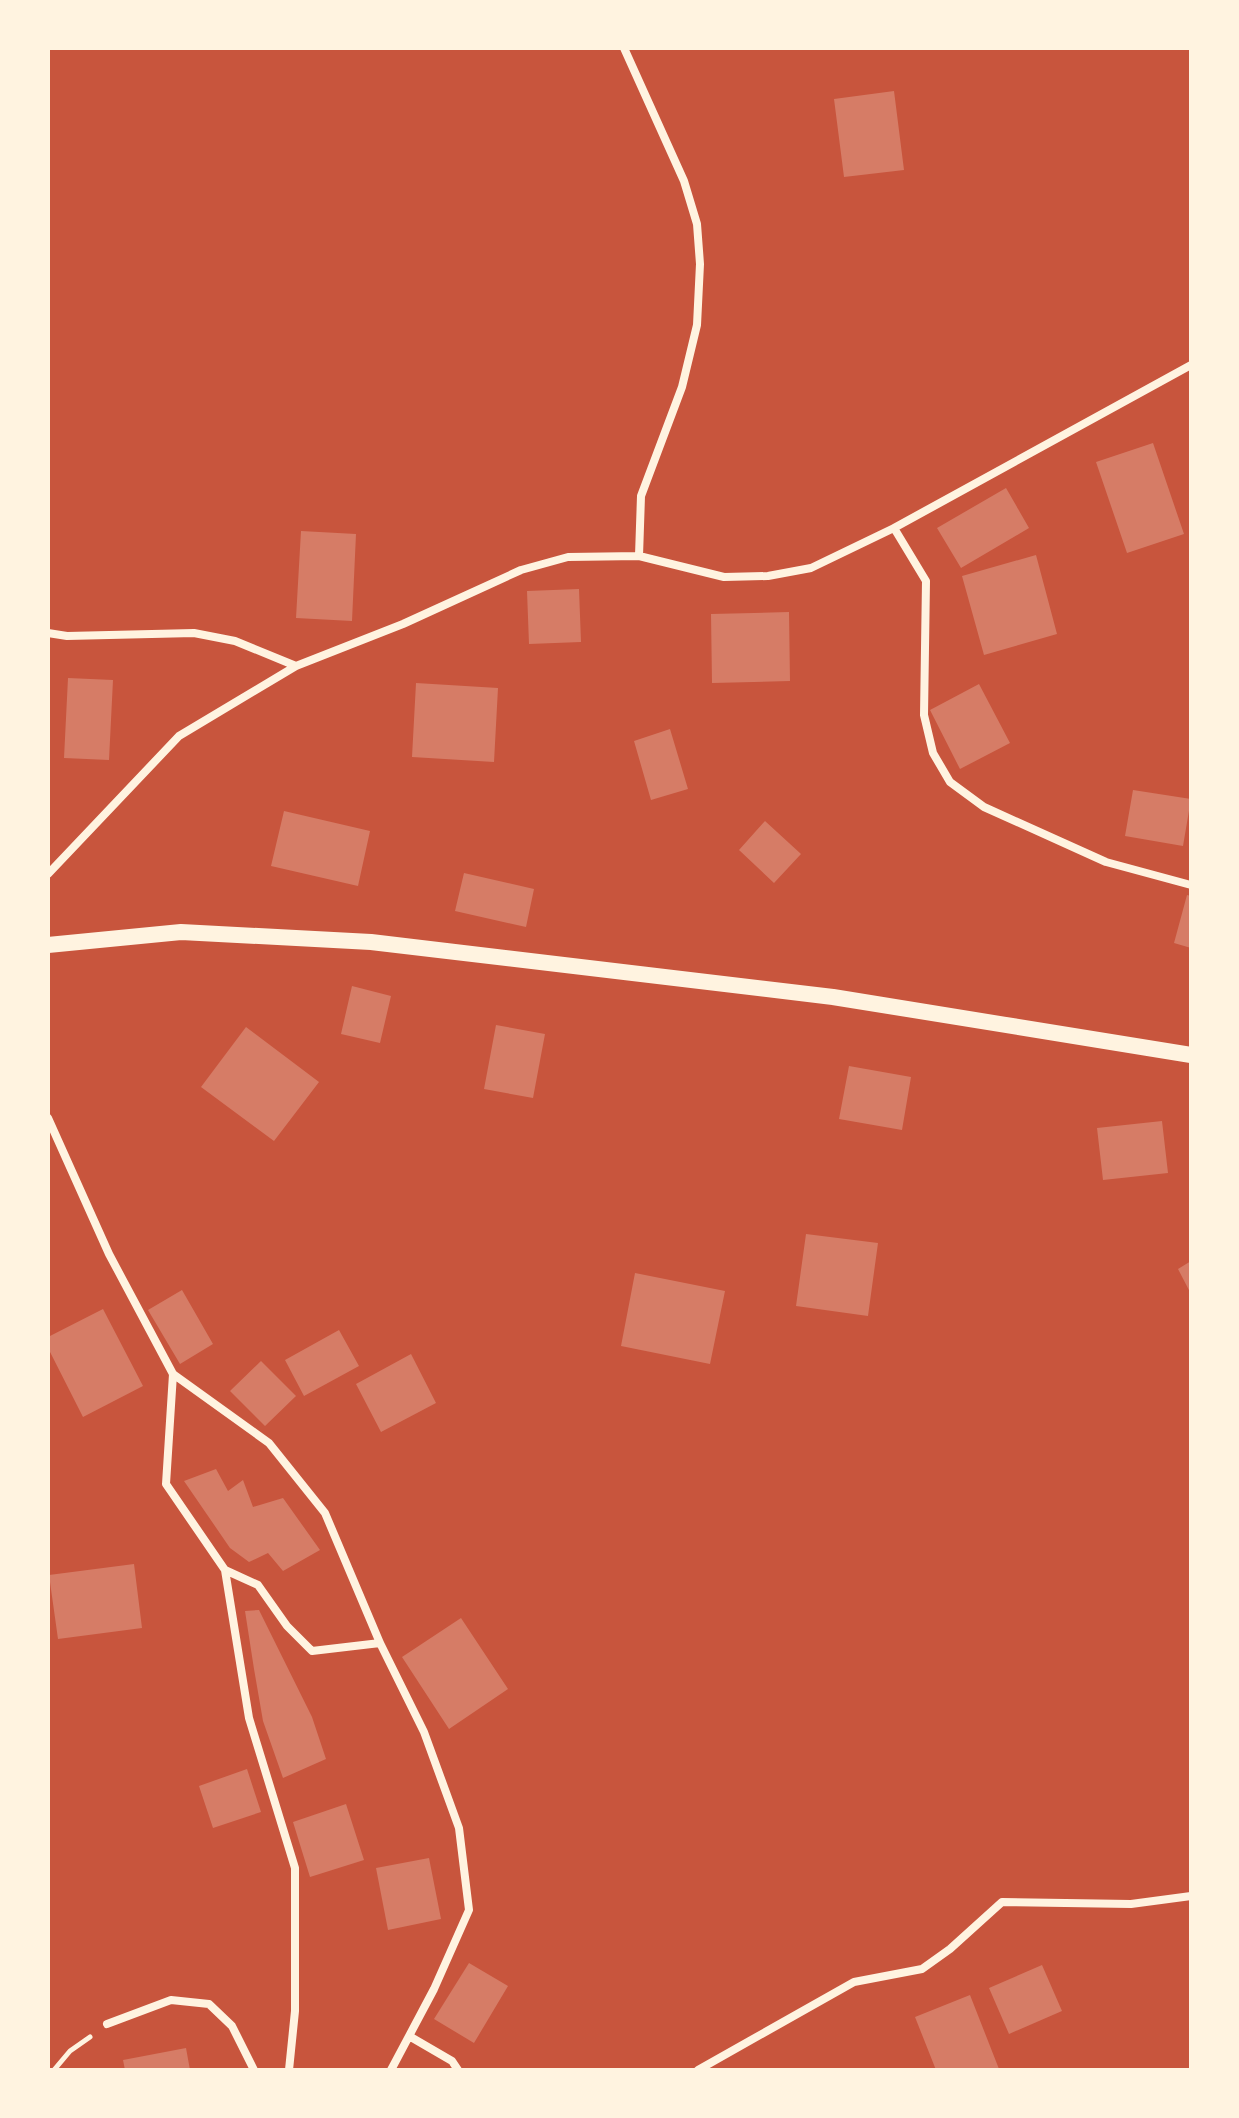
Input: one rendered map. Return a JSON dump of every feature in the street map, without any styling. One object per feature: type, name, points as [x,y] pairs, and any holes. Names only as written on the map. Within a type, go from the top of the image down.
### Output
[{"type":"main road","points":[[48,945],[181,932],[371,942],[833,997],[1191,1055]]},
{"type":"street","points":[[624,48],[684,181],[697,224],[700,264],[697,325],[682,387],[641,496],[639,556]]},
{"type":"street","points":[[48,874],[179,736],[296,666],[403,624],[521,570],[568,557],[639,556],[724,577],[768,576],[811,568],[894,528],[1191,365]]},
{"type":"street","points":[[894,528],[926,581],[924,715],[933,753],[950,782],[984,807],[1106,862],[1191,885]]},
{"type":"street","points":[[48,633],[67,636],[194,633],[235,641],[296,666]]},
{"type":"street","points":[[48,1118],[109,1254],[173,1374],[269,1443],[325,1513],[380,1643],[424,1732],[459,1828],[469,1910],[434,1989],[391,2070]]},
{"type":"street","points":[[173,1374],[166,1484],[225,1570],[249,1718],[295,1868],[295,2011],[289,2070]]},
{"type":"street","points":[[225,1570],[258,1585],[287,1626],[312,1651],[380,1643]]},
{"type":"street","points":[[698,2070],[854,1982],[922,1969],[950,1949],[1002,1902],[1131,1904],[1191,1896]]},
{"type":"street","points":[[107,2024],[171,2000],[209,2004],[232,2026],[254,2070]]},
{"type":"street","points":[[409,2036],[452,2061],[458,2070]]},
{"type":"path","points":[[54,2070],[70,2051],[107,2024]]},
{"type":"building","points":[[894,91],[904,170],[844,177],[834,99]]},
{"type":"building","points":[[1153,443],[1184,534],[1127,553],[1096,462]]},
{"type":"building","points":[[1006,488],[1029,528],[961,568],[937,528]]},
{"type":"building","points":[[301,531],[356,534],[352,621],[296,618]]},
{"type":"building","points":[[1036,555],[1057,634],[984,655],[962,576]]},
{"type":"building","points":[[579,589],[581,642],[529,644],[527,591]]},
{"type":"building","points":[[789,612],[790,681],[712,683],[711,614]]},
{"type":"building","points":[[68,678],[113,680],[109,760],[64,758]]},
{"type":"building","points":[[416,683],[498,688],[494,762],[412,757]]},
{"type":"building","points":[[979,684],[1010,743],[960,769],[930,710]]},
{"type":"building","points":[[670,729],[688,789],[651,800],[634,741]]},
{"type":"building","points":[[1133,790],[1191,799],[1183,846],[1125,836]]},
{"type":"building","points":[[284,811],[370,831],[358,886],[271,866]]},
{"type":"building","points":[[765,821],[801,854],[774,883],[739,850]]},
{"type":"building","points":[[464,873],[534,889],[526,927],[455,911]]},
{"type":"building","points":[[1187,895],[1191,896],[1191,948],[1174,943]]},
{"type":"building","points":[[352,986],[391,996],[380,1043],[341,1034]]},
{"type":"building","points":[[496,1025],[545,1034],[533,1098],[484,1089]]},
{"type":"building","points":[[246,1027],[319,1082],[274,1141],[201,1087]]},
{"type":"building","points":[[849,1066],[911,1077],[902,1130],[839,1119]]},
{"type":"building","points":[[1162,1121],[1168,1173],[1103,1180],[1097,1128]]},
{"type":"building","points":[[806,1234],[878,1243],[868,1316],[796,1306]]},
{"type":"building","points":[[1191,1261],[1191,1294],[1178,1269]]},
{"type":"building","points":[[635,1273],[725,1291],[710,1364],[621,1346]]},
{"type":"building","points":[[182,1290],[213,1344],[180,1364],[148,1310]]},
{"type":"building","points":[[103,1309],[143,1386],[83,1417],[48,1348],[48,1337]]},
{"type":"building","points":[[339,1330],[359,1366],[304,1396],[285,1360]]},
{"type":"building","points":[[411,1354],[436,1403],[381,1432],[356,1384]]},
{"type":"building","points":[[261,1361],[296,1396],[265,1426],[230,1391]]},
{"type":"building","points":[[216,1469],[228,1491],[243,1480],[253,1507],[283,1498],[320,1550],[283,1571],[268,1553],[249,1562],[230,1548],[184,1481]]},
{"type":"building","points":[[134,1564],[142,1628],[58,1639],[49,1575]]},
{"type":"building","points":[[259,1610],[312,1717],[326,1759],[283,1778],[263,1721],[245,1611]]},
{"type":"building","points":[[461,1618],[508,1689],[449,1729],[402,1657]]},
{"type":"building","points":[[247,1769],[261,1812],[213,1828],[199,1786]]},
{"type":"building","points":[[346,1804],[364,1860],[310,1877],[293,1822]]},
{"type":"building","points":[[429,1858],[441,1919],[388,1930],[376,1868]]},
{"type":"building","points":[[469,1963],[508,1986],[474,2043],[434,2019]]},
{"type":"building","points":[[1042,1965],[1062,2011],[1009,2034],[989,1988]]},
{"type":"building","points":[[970,1995],[999,2069],[936,2070],[915,2017]]},
{"type":"building","points":[[186,2048],[190,2070],[125,2070],[123,2060]]}]
